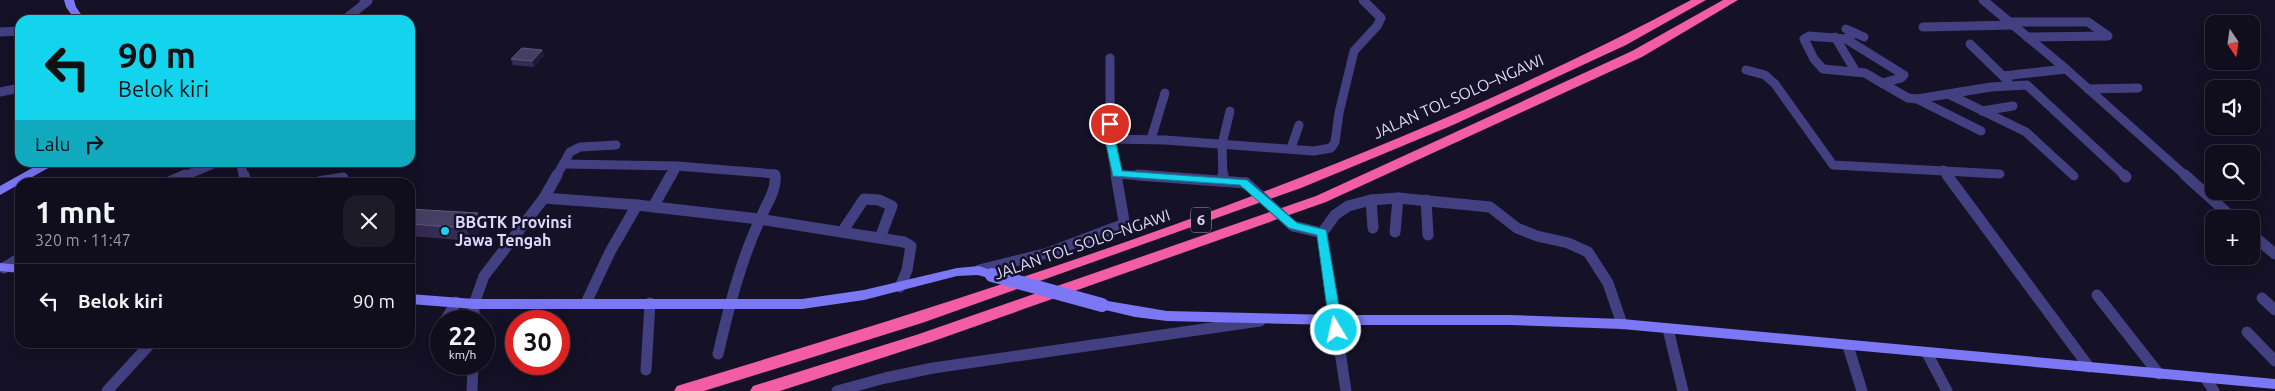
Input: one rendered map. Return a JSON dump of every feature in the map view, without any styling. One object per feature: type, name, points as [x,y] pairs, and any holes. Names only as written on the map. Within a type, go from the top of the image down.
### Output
[{"type":"highway","name":"JALAN TOL SOLO–NGAWI","points":[[683,391],[916,319],[1296,185],[1448,122],[1622,42],[1700,0]]},
{"type":"highway","name":"6","points":[[759,391],[925,338],[1321,199],[1637,54],[1732,0]]},
{"type":"street","points":[[68,0],[77,15]]},
{"type":"street","points":[[350,15],[368,1],[364,0]]},
{"type":"street","points":[[1110,139],[1291,148],[1314,152],[1326,150],[1333,146],[1354,52],[1377,26],[1381,18],[1363,0]]},
{"type":"street","points":[[1983,0],[2066,69],[2224,210]]},
{"type":"street","points":[[1923,27],[2088,22],[2108,36],[2028,37]]},
{"type":"street","points":[[0,32],[15,30]]},
{"type":"street","points":[[1864,37],[1855,33],[1835,37],[1809,36],[1804,39],[1814,59],[1823,69],[1869,75],[1905,96],[1917,99],[1981,131]]},
{"type":"street","points":[[1846,34],[1904,75],[1901,78],[1882,83]]},
{"type":"street","points":[[1835,37],[1856,72]]},
{"type":"street","points":[[1970,44],[2012,85]]},
{"type":"street","points":[[415,299],[474,304],[650,303],[728,306],[802,304],[834,301],[900,287],[939,276],[985,273],[1048,253],[1122,225],[1124,221],[1110,139],[1110,58]]},
{"type":"street","points":[[2003,76],[2066,69]]},
{"type":"street","points":[[1746,70],[1765,75],[1775,84],[1833,165],[2000,174]]},
{"type":"street","points":[[1917,99],[1931,95],[2022,84],[2030,87],[2126,177]]},
{"type":"street","points":[[2088,89],[2138,88]]},
{"type":"street","points":[[0,92],[15,89]]},
{"type":"street","points":[[1151,140],[1165,93]]},
{"type":"street","points":[[1948,94],[2033,137],[2074,176]]},
{"type":"street","points":[[1982,111],[2013,106]]},
{"type":"street","points":[[1223,181],[1222,144],[1230,111]]},
{"type":"street","points":[[1291,148],[1299,125]]},
{"type":"street","points":[[474,310],[474,304],[484,276],[544,198],[574,148],[616,145]]},
{"type":"street","points":[[565,164],[677,166],[775,174],[776,183],[759,220],[728,306],[718,354]]},
{"type":"street","points":[[653,207],[677,166]]},
{"type":"street","points":[[24,178],[44,167]]},
{"type":"street","points":[[178,178],[206,167]]},
{"type":"street","points":[[1943,170],[2089,367]]},
{"type":"street","points":[[1117,174],[1246,183],[1293,226],[1322,232]]},
{"type":"street","points":[[0,191],[15,183]]},
{"type":"street","points":[[544,198],[637,205],[759,220],[904,242],[911,246],[907,270],[900,287]]},
{"type":"street","points":[[842,232],[864,199],[868,198],[889,202],[892,206],[880,238]]},
{"type":"street","points":[[1395,232],[1398,198]]},
{"type":"street","points":[[1346,391],[1322,232],[1335,215],[1348,206],[1371,200],[1398,198],[1490,206],[1517,228],[1537,236],[1568,243],[1588,252],[1608,283],[1622,324]]},
{"type":"street","points":[[1371,200],[1373,228]]},
{"type":"street","points":[[1426,200],[1428,235]]},
{"type":"street","points":[[586,303],[610,252],[637,205]]},
{"type":"street","points":[[2260,242],[2275,254]]},
{"type":"street","points":[[2,267],[15,260]]},
{"type":"street","points":[[2,267],[15,268]]},
{"type":"street","points":[[985,273],[1102,305],[1167,316],[1334,320],[1510,320],[1622,324],[2275,384]]},
{"type":"street","points":[[2097,295],[2159,374]]},
{"type":"street","points":[[2262,298],[2275,310]]},
{"type":"street","points":[[451,310],[456,302]]},
{"type":"street","points":[[646,370],[650,303]]},
{"type":"street","points":[[837,391],[866,382],[948,366],[1187,333],[1273,318]]},
{"type":"street","points":[[1668,328],[1683,391]]},
{"type":"street","points":[[2247,332],[2275,361]]},
{"type":"street","points":[[1848,346],[1862,391]]},
{"type":"street","points":[[107,391],[146,348]]},
{"type":"street","points":[[1927,353],[1947,391]]},
{"type":"street","points":[[472,391],[473,375]]},
{"type":"street","points":[[2206,379],[2214,391]]},
{"type":"building","points":[[522,48],[542,50],[532,61],[511,59]]},
{"type":"building","points":[[415,209],[478,213],[466,228],[415,224]]},
{"type":"place","name":"BBGTK Provinsi Jawa Tengah","points":[[445,231]]},
{"type":"route","points":[[1110,124],[1110,139],[1117,174],[1243,182],[1293,226],[1322,232],[1336,330]]}]
